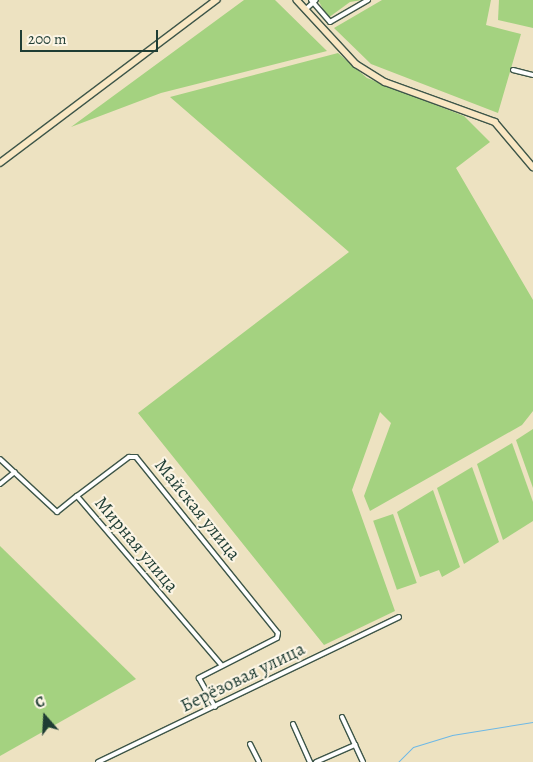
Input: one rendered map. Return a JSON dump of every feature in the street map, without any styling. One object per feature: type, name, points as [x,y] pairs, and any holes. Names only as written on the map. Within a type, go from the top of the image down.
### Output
[{"type":"main road","points":[[0,163],[216,0]]},
{"type":"main road","points":[[297,0],[356,64],[385,82],[495,122],[533,167]]},
{"type":"street","points":[[306,9],[313,1],[330,22],[368,0]]},
{"type":"street","points":[[513,70],[533,75]]},
{"type":"street","name":"Майская улица","points":[[77,496],[129,457],[136,457],[278,633],[277,638],[222,666]]},
{"type":"street","name":"Мирная улица","points":[[0,459],[57,512],[77,496],[222,666]]},
{"type":"street","points":[[0,484],[15,472]]},
{"type":"street","name":"Берёзовая улица","points":[[98,762],[400,617]]},
{"type":"street","points":[[214,707],[199,678],[222,666]]},
{"type":"street","points":[[342,717],[363,762]]},
{"type":"street","points":[[293,724],[310,762]]},
{"type":"street","points":[[250,744],[259,762]]},
{"type":"street","points":[[316,762],[356,745]]},
{"type":"green space","points":[[244,0],[275,0],[327,51],[161,93],[71,127]]},
{"type":"green space","points":[[318,0],[362,0],[350,2],[328,18]]},
{"type":"green space","points":[[382,0],[491,0],[486,25],[521,34],[498,113],[371,64],[334,28]]},
{"type":"green space","points":[[499,0],[533,0],[533,28],[498,20]]},
{"type":"green space","points":[[338,53],[367,78],[464,116],[490,142],[456,168],[533,300],[533,411],[522,425],[370,511],[364,496],[391,423],[380,412],[352,490],[395,611],[324,645],[138,413],[349,252],[170,97]]},
{"type":"green space","points":[[533,429],[533,488],[516,440]]},
{"type":"green space","points":[[512,443],[533,502],[533,521],[503,540],[477,464]]},
{"type":"green space","points":[[472,467],[499,542],[464,564],[437,488]]},
{"type":"green space","points":[[433,490],[460,567],[442,577],[439,570],[420,577],[397,512]]},
{"type":"green space","points":[[393,514],[417,583],[397,590],[373,521]]},
{"type":"green space","points":[[0,546],[136,679],[0,756]]},
{"type":"waterway","points":[[398,762],[413,747],[452,735],[533,722]]}]
